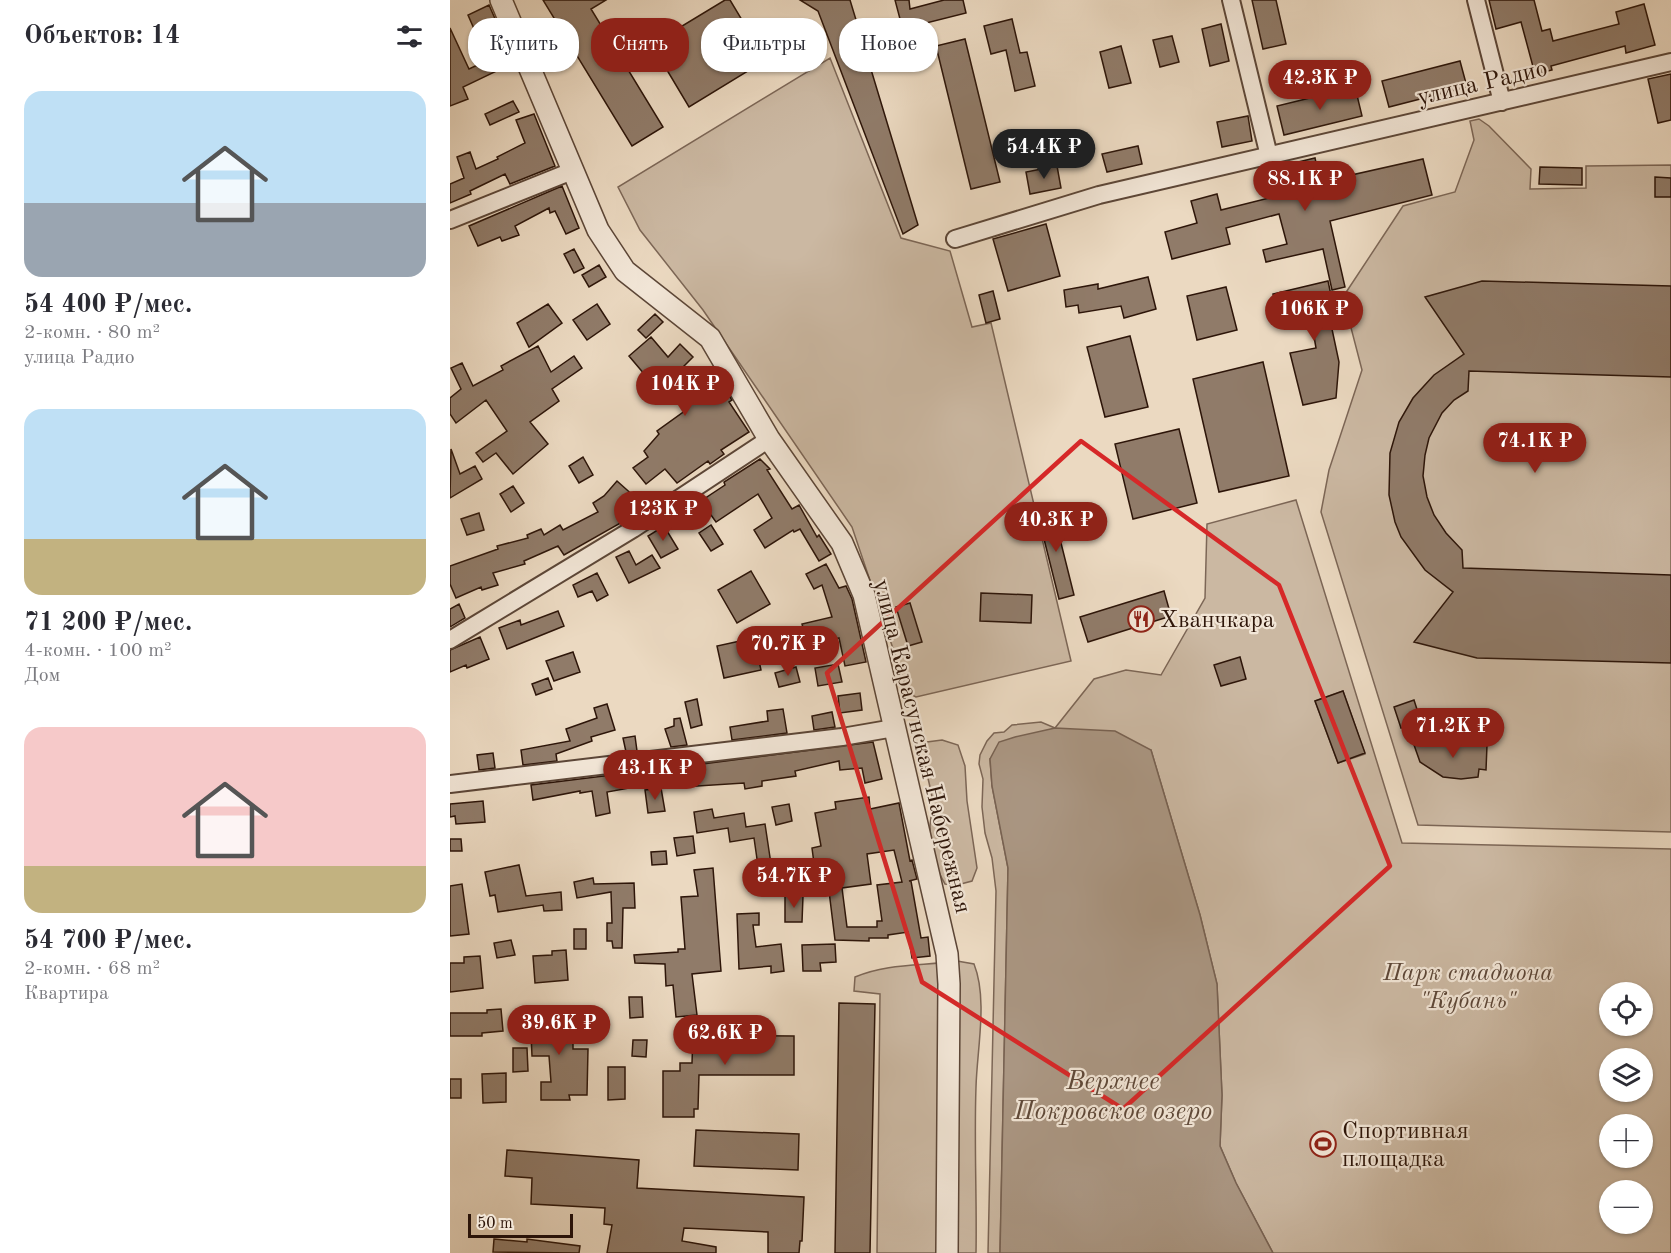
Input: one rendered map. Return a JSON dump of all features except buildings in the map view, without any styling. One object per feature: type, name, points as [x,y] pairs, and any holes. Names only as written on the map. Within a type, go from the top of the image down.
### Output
[{"type":"street","name":"улица Карасунская Набережная","points":[[501,0],[598,230],[625,271],[710,338],[769,439],[842,543],[864,595],[946,954],[949,984],[947,1253]]},
{"type":"street","points":[[1232,0],[1269,156]]},
{"type":"street","points":[[1476,0],[1502,102]]},
{"type":"street","name":"улица Радио","points":[[955,239],[1099,195],[1671,62]]},
{"type":"street","points":[[450,220],[572,171]]},
{"type":"street","points":[[450,640],[633,529],[769,439]]},
{"type":"street","points":[[450,784],[830,738],[894,728]]},
{"type":"highlighted area","points":[[1081,441],[1279,585],[1390,866],[1123,1109],[922,982],[827,673]]},
{"type":"green space","points":[[830,58],[901,238],[950,251],[972,327],[991,323],[1071,661],[916,697],[908,693],[852,527],[703,310],[640,230],[618,187],[807,72],[827,72],[827,60]]},
{"type":"green space","points":[[1479,119],[1489,126],[1531,169],[1530,189],[1586,188],[1586,166],[1671,165],[1671,832],[1418,825],[1321,512],[1329,470],[1362,370],[1343,297],[1403,206],[1455,192],[1474,140],[1470,121]]},
{"type":"green space","name":"Парк стадиона \"Кубань\"","points":[[1296,500],[1402,843],[1671,849],[1671,1253],[1273,1253],[1236,1183],[1220,1146],[1222,1095],[1217,984],[1200,915],[1151,750],[990,759],[992,786],[1008,868],[1000,1253],[988,1253],[996,891],[992,858],[985,833],[980,755],[994,733],[1004,732],[1012,725],[1041,722],[1055,728],[1094,679],[1126,670],[1161,675],[1205,598],[1207,524]],"holes":[[[1343,691],[1365,754],[1338,763],[1315,701]]]},
{"type":"green space","points":[[942,740],[958,745],[965,766],[967,801],[977,868],[972,881],[957,885],[945,884],[936,863],[931,841],[932,801],[925,763],[925,749],[927,742]]},
{"type":"green space","points":[[957,961],[974,964],[981,1008],[975,1108],[976,1253],[877,1253],[880,994],[854,991],[855,977],[892,967]]},
{"type":"water","name":"Верхнее Покровское озеро","points":[[1055,728],[1115,731],[1151,750],[1200,915],[1217,984],[1222,1095],[1220,1146],[1236,1183],[1273,1253],[1000,1253],[1008,868],[992,786],[990,759],[999,742]]},
{"type":"place","name":"Хванчкара","points":[[1141,619]]},
{"type":"place","name":"Спортивная площадка","points":[[1323,1144]]}]
